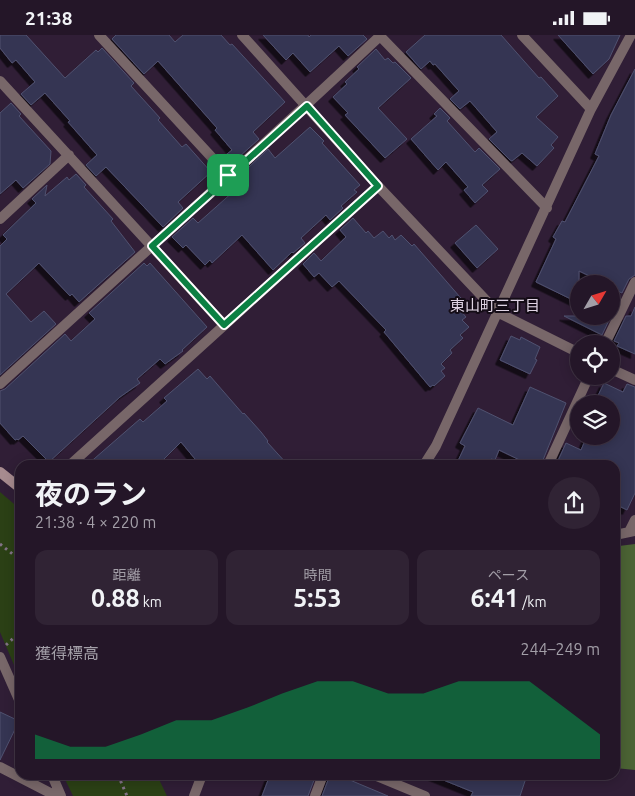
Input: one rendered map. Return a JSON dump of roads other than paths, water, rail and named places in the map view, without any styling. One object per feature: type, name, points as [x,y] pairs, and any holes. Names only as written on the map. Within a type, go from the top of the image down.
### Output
[{"type":"street","points":[[99,35],[228,175]]},
{"type":"street","points":[[242,35],[378,186],[497,312],[570,348]]},
{"type":"street","points":[[0,384],[228,175],[307,106],[380,35],[547,209]]},
{"type":"street","points":[[522,35],[591,109]]},
{"type":"street","points":[[427,460],[436,446],[497,312],[547,209],[591,109],[631,35]]},
{"type":"street","points":[[0,81],[224,325]]},
{"type":"street","points":[[0,219],[69,155]]},
{"type":"street","points":[[76,460],[378,186]]},
{"type":"street","points":[[609,335],[635,283]]},
{"type":"street","points":[[620,373],[635,380]]},
{"type":"street","points":[[550,460],[585,385]]},
{"type":"street","points":[[0,472],[15,484]]},
{"type":"street","points":[[632,532],[635,520]]},
{"type":"street","points":[[0,657],[15,691]]},
{"type":"street","points":[[0,767],[15,775]]},
{"type":"street","points":[[25,780],[56,796]]},
{"type":"street","points":[[54,780],[61,796]]},
{"type":"street","points":[[194,796],[200,780]]},
{"type":"street","points":[[315,796],[321,780]]},
{"type":"street","points":[[386,780],[425,796]]},
{"type":"district","name":"東山町三丁目","points":[[495,306]]}]
